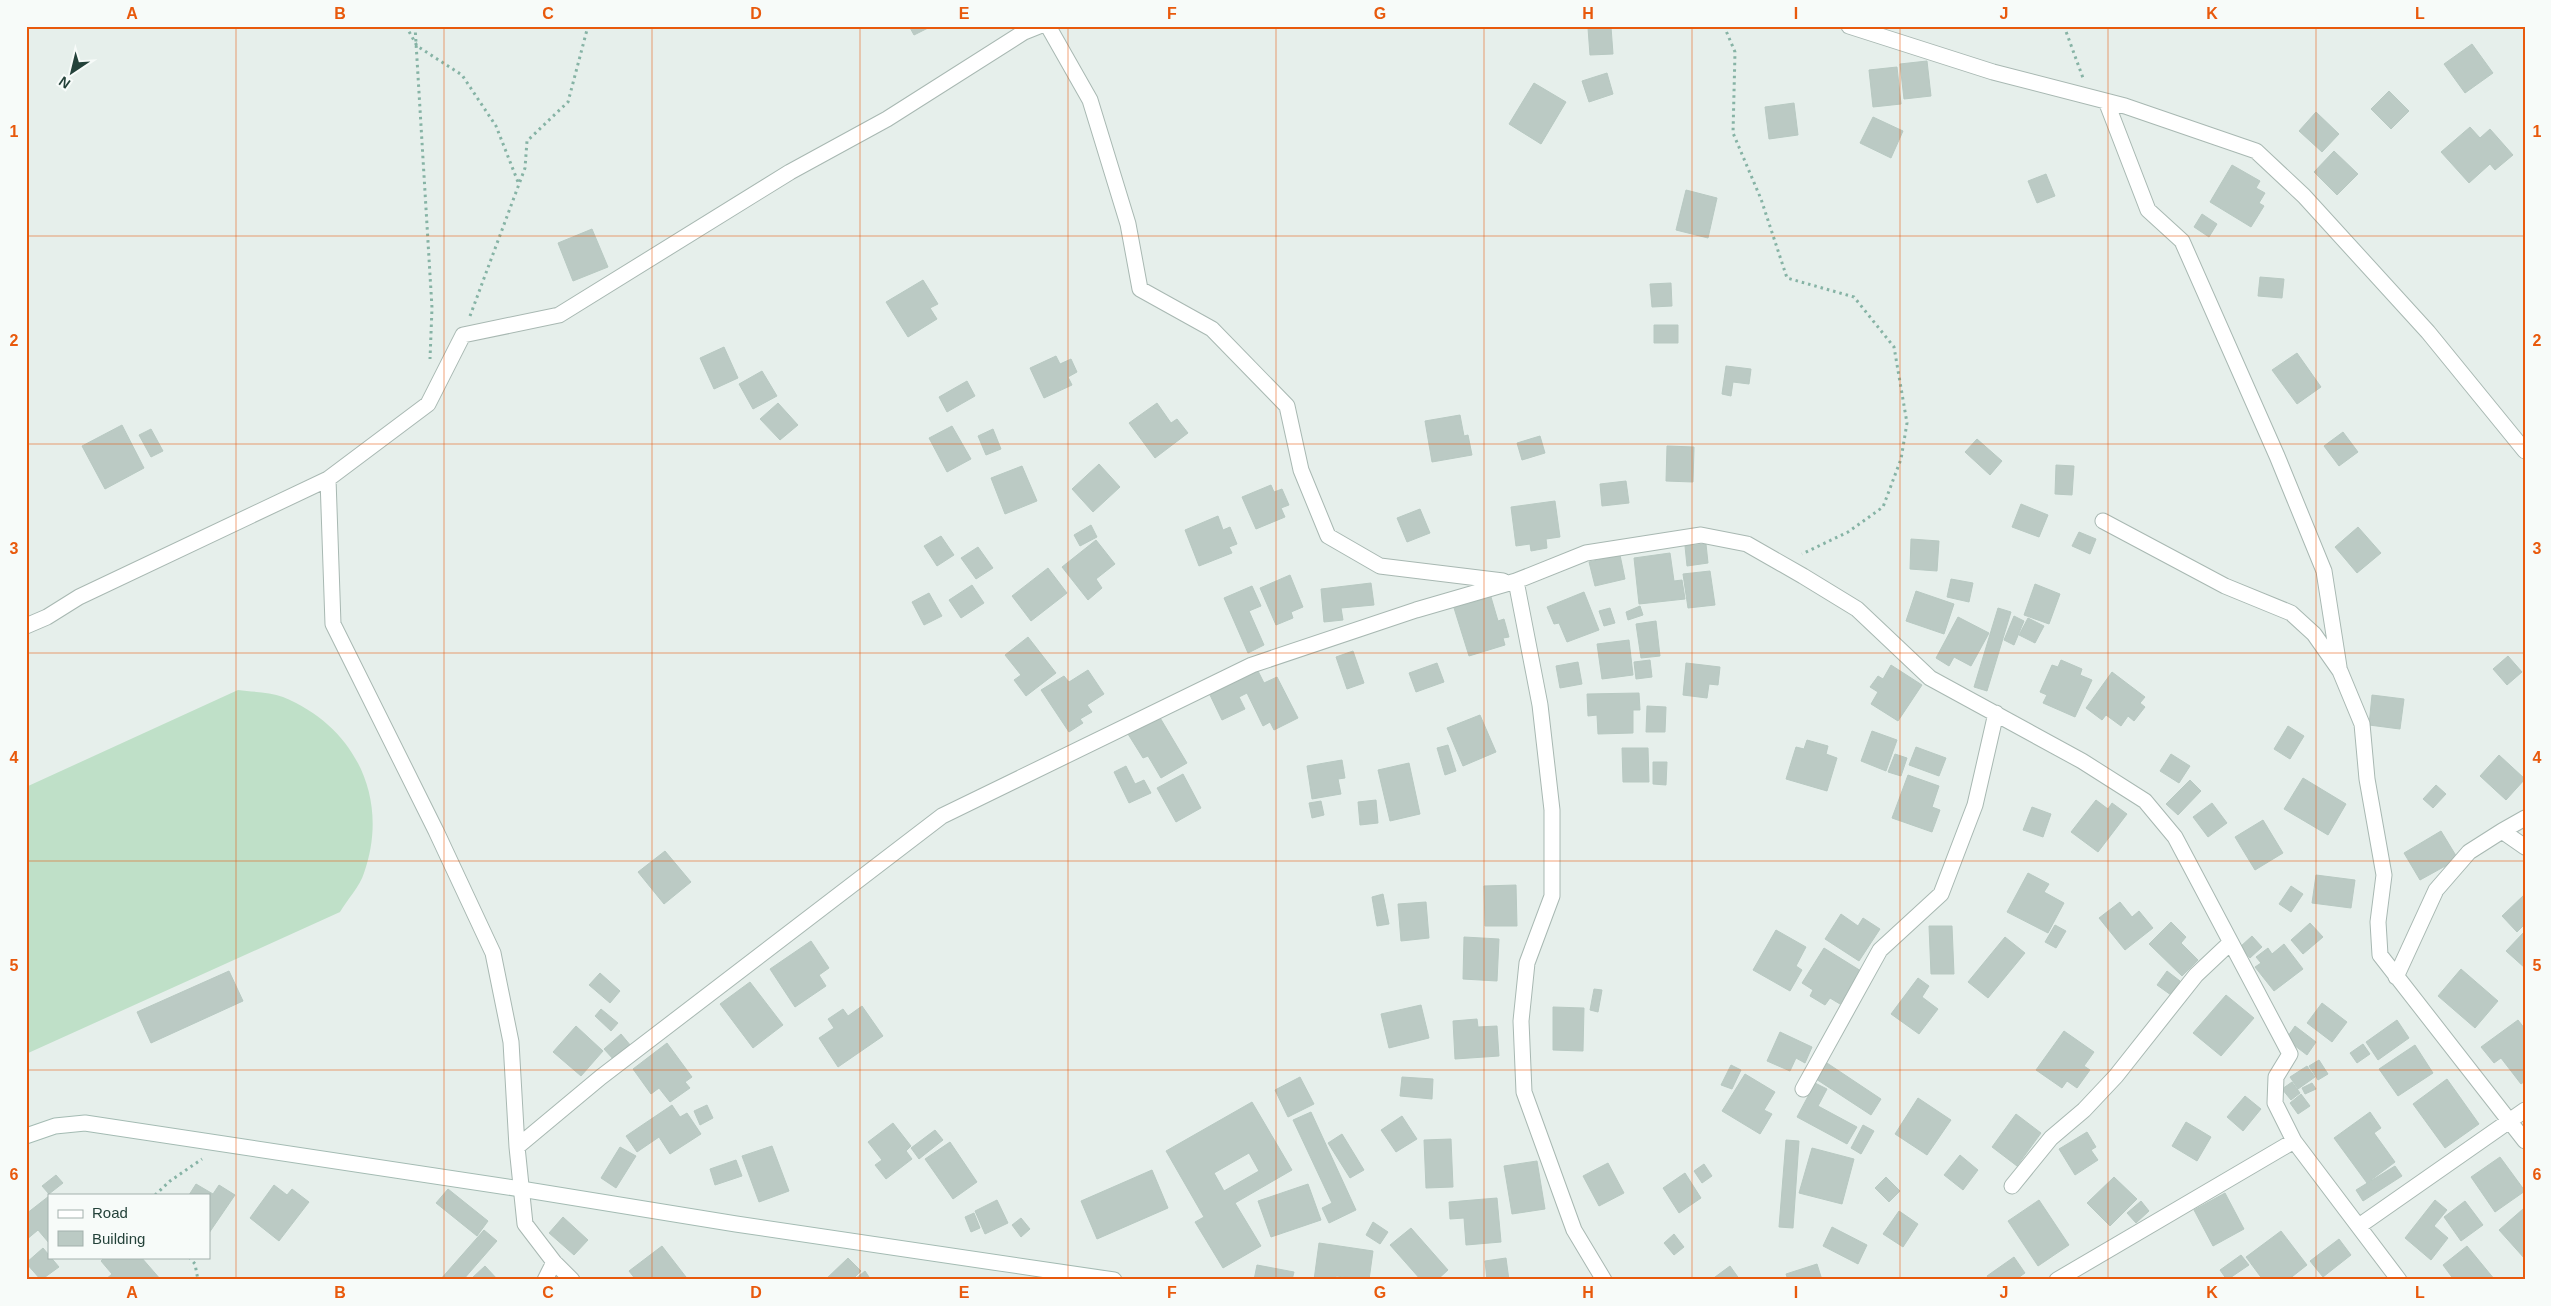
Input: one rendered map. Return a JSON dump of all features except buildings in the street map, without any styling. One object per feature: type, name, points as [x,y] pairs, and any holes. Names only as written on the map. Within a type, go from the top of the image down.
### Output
[{"type":"street","points":[[26,626],[47,617],[79,597],[328,479],[428,404],[463,335],[559,315],[790,172],[887,119],[1024,32],[1039,26]]},
{"type":"street","points":[[1048,26],[1090,100],[1128,224],[1140,289],[1212,329],[1287,406],[1301,470],[1328,536],[1380,566],[1512,581]]},
{"type":"street","points":[[1849,26],[1993,72],[2106,101],[2198,130],[2256,152],[2304,196],[2428,332],[2525,450]]},
{"type":"street","points":[[2106,101],[2148,210],[2182,241],[2277,456],[2324,571],[2340,671]]},
{"type":"street","points":[[328,479],[334,624],[436,831],[492,953],[511,1042],[517,1147],[525,1224],[554,1262],[572,1280]]},
{"type":"street","points":[[2103,522],[2225,586],[2292,613],[2314,634],[2340,671],[2362,724],[2368,779],[2384,875],[2378,922],[2380,955],[2525,1141]]},
{"type":"street","points":[[517,1147],[617,1065],[942,816],[1252,665],[1416,610],[1512,581],[1586,552],[1702,535],[1747,544],[1856,609],[1930,678],[2082,761],[2144,801],[2175,837],[2230,944],[2290,1054],[2276,1077],[2275,1103],[2294,1141],[2399,1280]]},
{"type":"street","points":[[1512,581],[1540,705],[1552,810],[1552,896],[1527,963],[1520,1021],[1524,1092],[1574,1230],[1604,1280]]},
{"type":"street","points":[[1803,1089],[1880,950],[1941,894],[1975,805],[1996,713]]},
{"type":"street","points":[[2396,976],[2436,890],[2469,852],[2525,818]]},
{"type":"street","points":[[2502,831],[2525,847]]},
{"type":"street","points":[[2012,1186],[2051,1138],[2084,1110],[2116,1076],[2196,975],[2230,944]]},
{"type":"street","points":[[2359,1226],[2525,1110]]},
{"type":"street","points":[[26,1136],[55,1126],[86,1123],[521,1189],[1063,1276],[1114,1280]]},
{"type":"street","points":[[2056,1280],[2294,1141]]},
{"type":"street","points":[[545,1280],[554,1262]]},
{"type":"path","points":[[406,26],[417,46],[462,75],[496,126],[518,181],[512,202]]},
{"type":"path","points":[[415,26],[432,308],[430,366]]},
{"type":"path","points":[[463,335],[525,168],[527,141],[568,102],[588,26]]},
{"type":"path","points":[[1724,26],[1735,52],[1733,133],[1761,199],[1787,278],[1854,297],[1894,347],[1906,423],[1901,459],[1883,507],[1848,532],[1781,564]]},
{"type":"path","points":[[2064,26],[2091,97]]},
{"type":"path","points":[[156,1194],[170,1181],[223,1145]]},
{"type":"path","points":[[190,1258],[195,1264],[198,1280]]},
{"type":"green space","points":[[238,690],[278,695],[309,710],[330,727],[348,746],[361,768],[369,793],[373,818],[371,845],[360,883],[340,912],[26,1054],[26,787]]}]
